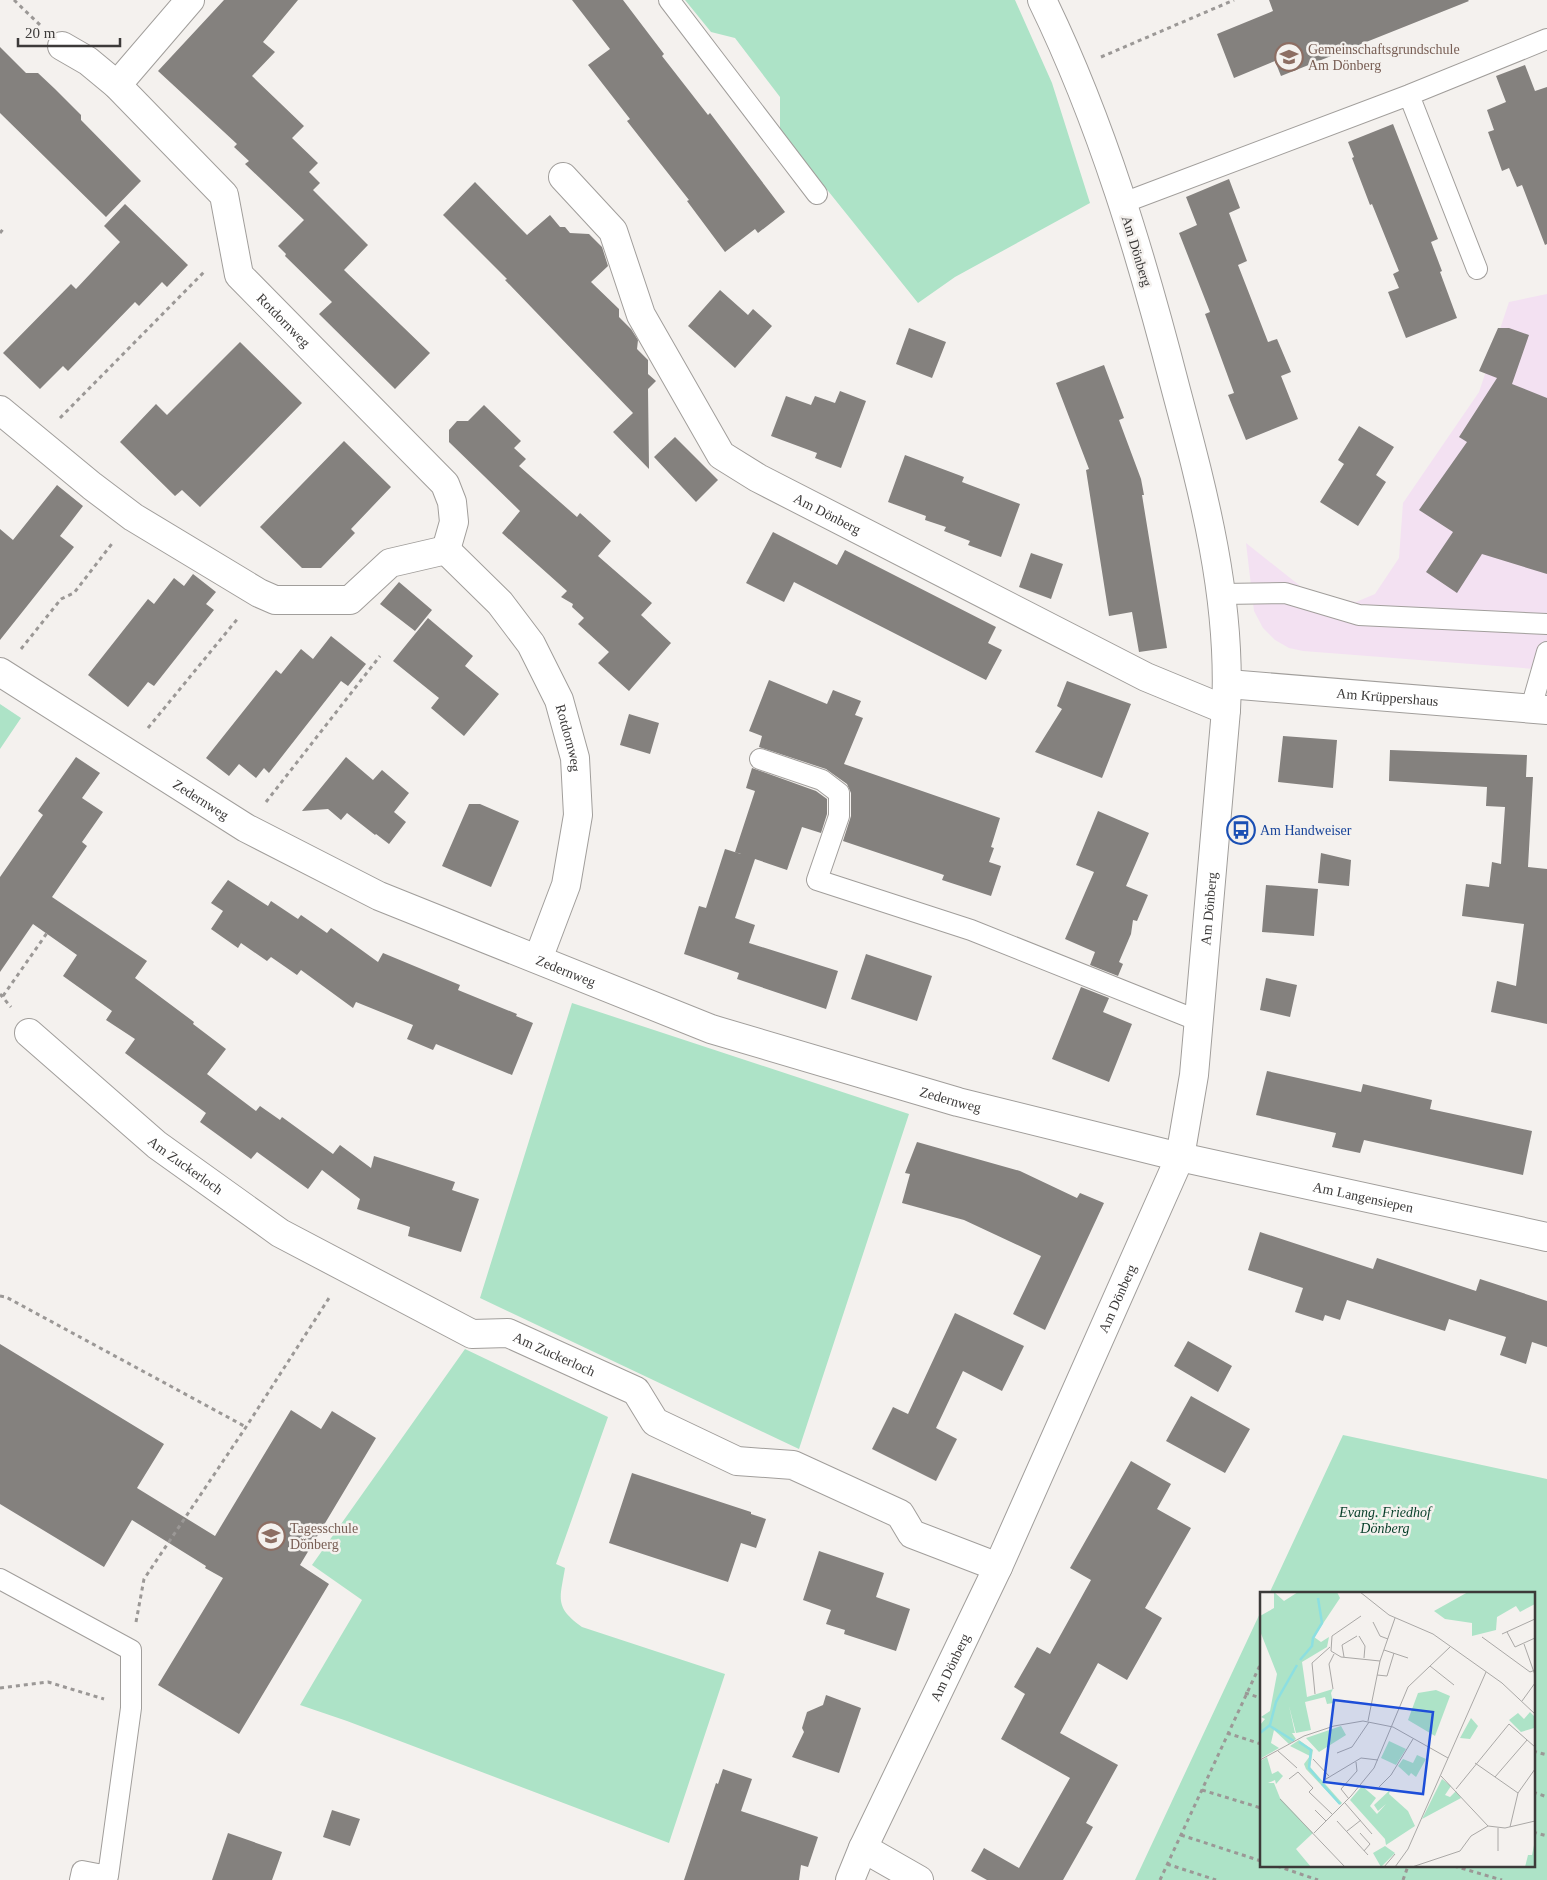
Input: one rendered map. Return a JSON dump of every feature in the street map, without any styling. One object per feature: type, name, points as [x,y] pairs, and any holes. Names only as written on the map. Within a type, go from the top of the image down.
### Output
[{"type":"street","points":[[117,85],[190,0]]},
{"type":"street","name":"Am Dönberg","points":[[850,1880],[863,1848],[998,1567],[1180,1157],[1194,1075],[1227,697],[1222,594],[1203,492],[1163,340],[1123,203],[1073,70],[1042,0]]},
{"type":"street","name":"Rotdornweg","points":[[62,46],[88,61],[117,85],[224,195],[239,275],[445,484],[452,502],[454,522],[446,550],[500,603],[531,644],[559,700],[575,758],[578,815],[566,885],[538,959]]},
{"type":"street","name":"Am Dönberg","points":[[563,177],[613,231],[641,314],[721,455],[758,478],[1146,677],[1227,697]]},
{"type":"street","points":[[0,410],[133,516],[259,593],[275,600],[350,600],[390,563],[446,550]]},
{"type":"street","name":"Zedernweg","points":[[1,672],[246,828],[379,896],[711,1029],[958,1102],[1180,1157]]},
{"type":"street","name":"Am Krüppershaus","points":[[1227,697],[1539,709]]},
{"type":"street","name":"Am Zuckerloch","points":[[29,1033],[157,1145],[280,1233],[472,1334],[508,1333],[636,1391],[655,1422],[737,1461],[793,1465],[900,1514],[912,1534],[998,1567]]},
{"type":"street","name":"Am Langensiepen","points":[[1180,1157],[1547,1237]]},
{"type":"street","points":[[863,1848],[919,1880]]},
{"type":"lane","points":[[668,0],[818,194]]},
{"type":"lane","name":"Am Dönberg","points":[[1123,203],[1409,95],[1547,39]]},
{"type":"lane","points":[[1409,95],[1477,269]]},
{"type":"lane","points":[[1222,594],[1285,593],[1359,615],[1547,624]]},
{"type":"lane","points":[[1539,709],[1547,652]]},
{"type":"lane","points":[[760,759],[822,780],[839,793],[839,816],[817,880],[971,930],[1199,1021]]},
{"type":"lane","points":[[0,1579],[130,1650],[131,1708],[108,1876],[82,1871],[80,1880]]},
{"type":"path","points":[[1073,70],[1234,0]]},
{"type":"path","points":[[0,233],[4,228]]},
{"type":"path","points":[[37,441],[207,269],[235,254]]},
{"type":"path","points":[[1,672],[61,599],[74,592],[133,516]]},
{"type":"path","points":[[126,753],[259,593]]},
{"type":"path","points":[[246,828],[380,656]]},
{"type":"path","points":[[3,996],[47,933]]},
{"type":"path","points":[[130,1650],[144,1579],[246,1427],[347,1269]]},
{"type":"path","points":[[0,1296],[6,1297],[246,1427]]},
{"type":"path","points":[[1160,1880],[1260,1665]]},
{"type":"path","points":[[0,1688],[48,1682],[131,1708]]},
{"type":"path","points":[[1246,1693],[1260,1698]]},
{"type":"path","points":[[1227,1733],[1260,1744]]},
{"type":"path","points":[[1534,1751],[1547,1755]]},
{"type":"path","points":[[1202,1790],[1260,1808]]},
{"type":"path","points":[[1534,1792],[1547,1797]]},
{"type":"path","points":[[1534,1832],[1547,1836]]},
{"type":"path","points":[[1181,1835],[1260,1861]]},
{"type":"path","points":[[1167,1864],[1216,1880]]},
{"type":"path","points":[[1283,1868],[1318,1880]]},
{"type":"path","points":[[1403,1880],[1407,1868]]},
{"type":"path","points":[[1461,1868],[1502,1880]]},
{"type":"shaded area","points":[[1547,294],[1547,670],[1303,651],[1289,648],[1275,640],[1263,628],[1254,611],[1246,543],[1309,593],[1356,602],[1375,594],[1399,558],[1403,503],[1479,392],[1509,302]]},
{"type":"green space","points":[[685,0],[1015,0],[1052,83],[1090,203],[955,277],[918,303],[780,131],[780,97],[735,38],[711,32]]},
{"type":"green space","points":[[0,704],[21,718],[0,749]]},
{"type":"green space","points":[[572,1003],[909,1114],[799,1449],[480,1298]]},
{"type":"green space","points":[[465,1349],[608,1417],[556,1564],[565,1568],[561,1602],[567,1614],[582,1627],[725,1674],[669,1843],[300,1705],[362,1600],[312,1565]]},
{"type":"green space","name":"Evang. Friedhof Dönberg","points":[[1343,1435],[1547,1479],[1547,1880],[1135,1880],[1260,1613],[1260,1868],[1534,1868],[1534,1592],[1270,1592]]},
{"type":"building","points":[[224,0],[298,0],[263,42],[275,52],[252,76],[304,126],[292,138],[318,163],[309,172],[320,183],[313,190],[368,245],[344,270],[430,353],[395,389],[319,314],[332,302],[285,256],[286,254],[278,246],[304,220],[245,164],[249,161],[234,147],[237,144],[158,71]]},
{"type":"building","points":[[572,0],[623,0],[664,54],[662,56],[708,115],[710,113],[785,212],[758,233],[755,229],[725,252],[687,201],[689,200],[627,121],[630,119],[588,65],[610,49]]},
{"type":"building","name":"Gemeinschaftsgrundschule Am Dönberg","points":[[1269,0],[1469,1],[1281,76],[1275,61],[1234,78],[1217,34],[1273,11]]},
{"type":"building","points":[[0,47],[26,73],[38,73],[55,89],[81,115],[81,120],[141,181],[106,217],[0,113]]},
{"type":"building","points":[[1525,65],[1535,91],[1547,87],[1547,244],[1545,245],[1522,185],[1517,187],[1509,168],[1502,171],[1488,132],[1494,130],[1487,110],[1506,102],[1496,76]]},
{"type":"building","points":[[1393,124],[1438,239],[1431,242],[1457,318],[1406,338],[1388,292],[1399,288],[1393,274],[1399,271],[1372,204],[1370,205],[1348,142]]},
{"type":"building","points":[[1229,179],[1240,208],[1229,213],[1247,261],[1238,265],[1268,342],[1277,339],[1291,372],[1281,376],[1298,419],[1246,440],[1228,395],[1234,393],[1205,314],[1210,312],[1179,233],[1197,225],[1186,197]]},
{"type":"building","points":[[475,182],[527,235],[550,215],[560,227],[565,227],[570,233],[589,234],[602,247],[608,266],[591,282],[619,309],[619,317],[631,329],[638,340],[637,349],[648,360],[648,374],[656,381],[648,389],[649,469],[613,432],[633,413],[505,280],[507,279],[443,215]]},
{"type":"building","points":[[125,204],[188,265],[167,287],[162,282],[139,306],[135,302],[68,371],[63,366],[40,389],[3,353],[71,284],[76,289],[120,242],[104,226]]},
{"type":"building","points":[[720,290],[748,315],[753,309],[772,326],[735,368],[688,326]]},
{"type":"building","points":[[909,328],[946,342],[932,378],[896,364]]},
{"type":"building","points":[[1498,328],[1509,328],[1529,335],[1512,384],[1547,398],[1547,574],[1482,554],[1457,593],[1426,572],[1453,532],[1419,510],[1467,442],[1459,437],[1497,378],[1479,371]]},
{"type":"building","points":[[240,342],[302,403],[200,507],[182,490],[175,496],[120,442],[156,404],[167,415]]},
{"type":"building","points":[[1104,365],[1124,418],[1119,420],[1141,479],[1167,648],[1139,652],[1132,612],[1109,616],[1086,470],[1089,469],[1056,383]]},
{"type":"building","points":[[840,391],[866,401],[841,468],[815,458],[817,453],[771,436],[786,396],[811,405],[815,396],[835,403]]},
{"type":"building","points":[[484,405],[521,441],[514,448],[526,459],[519,466],[577,517],[580,513],[611,541],[598,556],[652,603],[641,615],[671,643],[629,691],[598,663],[609,652],[578,624],[584,618],[572,607],[573,604],[561,597],[567,591],[502,533],[520,511],[449,442],[449,430],[457,421],[468,421]]},
{"type":"building","points":[[1359,426],[1394,447],[1376,475],[1386,482],[1358,526],[1320,502],[1344,464],[1338,460]]},
{"type":"building","points":[[675,437],[718,480],[696,502],[654,457]]},
{"type":"building","points":[[344,441],[391,487],[351,529],[355,533],[321,568],[302,568],[260,527]]},
{"type":"building","points":[[905,455],[964,477],[962,482],[1020,504],[1001,557],[968,545],[970,541],[944,531],[946,527],[925,520],[926,516],[888,502]]},
{"type":"building","points":[[57,485],[83,506],[60,536],[74,547],[0,640],[0,529],[13,540]]},
{"type":"building","points":[[773,532],[837,565],[845,550],[996,627],[988,643],[1002,650],[986,680],[794,582],[784,602],[746,583]]},
{"type":"building","points":[[1031,553],[1063,564],[1051,599],[1019,587]]},
{"type":"building","points":[[193,574],[216,592],[206,604],[214,610],[154,686],[148,682],[128,707],[88,675],[148,599],[154,604],[174,578],[184,586]]},
{"type":"building","points":[[399,582],[432,610],[415,631],[380,604]]},
{"type":"building","points":[[428,618],[473,656],[465,666],[499,694],[464,736],[431,708],[439,698],[393,661]]},
{"type":"building","points":[[331,636],[366,664],[348,686],[341,681],[269,773],[264,768],[256,778],[239,764],[229,776],[206,758],[276,670],[281,674],[301,649],[313,659]]},
{"type":"building","points":[[769,680],[827,704],[833,690],[861,701],[855,715],[863,718],[844,764],[1000,818],[991,847],[994,848],[989,862],[1001,866],[991,896],[942,880],[944,875],[843,841],[851,816],[851,793],[847,784],[826,769],[759,747],[762,736],[749,731]]},
{"type":"building","points":[[1067,681],[1131,704],[1102,778],[1035,752],[1062,709],[1057,706]]},
{"type":"building","points":[[629,714],[659,723],[650,754],[620,745]]},
{"type":"building","points":[[1283,736],[1337,740],[1333,788],[1278,782]]},
{"type":"building","points":[[1390,750],[1527,755],[1526,777],[1533,777],[1528,867],[1547,869],[1547,1024],[1491,1012],[1497,981],[1516,986],[1524,924],[1462,916],[1466,884],[1489,887],[1492,862],[1501,864],[1505,807],[1486,806],[1487,787],[1389,781]]},
{"type":"building","points":[[76,757],[100,773],[82,798],[103,812],[82,842],[87,846],[52,897],[147,961],[135,978],[194,1022],[193,1024],[226,1049],[207,1074],[256,1111],[260,1106],[280,1120],[282,1117],[333,1154],[340,1145],[371,1168],[374,1156],[455,1182],[452,1190],[479,1199],[461,1252],[408,1236],[410,1227],[357,1209],[360,1199],[322,1170],[308,1189],[257,1152],[251,1159],[200,1122],[206,1113],[125,1053],[135,1039],[106,1020],[112,1011],[63,976],[77,955],[33,924],[0,972],[0,877],[43,815],[38,811]]},
{"type":"building","points":[[346,757],[373,780],[382,770],[409,793],[394,812],[406,822],[389,844],[347,813],[341,820],[328,809],[302,811]]},
{"type":"building","points":[[752,768],[816,791],[827,799],[827,814],[821,833],[802,827],[787,870],[755,859],[735,918],[755,925],[749,943],[838,971],[826,1009],[737,979],[739,973],[684,954],[699,906],[706,908],[725,849],[741,854],[735,852],[755,791],[746,788]]},
{"type":"building","points":[[469,804],[480,804],[519,821],[491,887],[442,866]]},
{"type":"building","points":[[1098,811],[1149,833],[1126,886],[1148,895],[1137,921],[1133,920],[1131,934],[1119,962],[1123,964],[1118,976],[1090,965],[1095,952],[1065,939],[1094,872],[1076,865]]},
{"type":"building","points":[[1321,853],[1351,860],[1349,886],[1318,883]]},
{"type":"building","points":[[228,880],[268,906],[271,901],[298,919],[301,915],[327,933],[331,928],[378,962],[383,953],[460,985],[458,990],[517,1014],[516,1016],[533,1023],[512,1075],[436,1044],[433,1050],[407,1039],[413,1025],[356,1002],[353,1008],[301,970],[297,975],[271,957],[267,961],[241,943],[238,948],[211,929],[223,911],[211,903]]},
{"type":"building","points":[[1266,885],[1318,889],[1314,936],[1262,932]]},
{"type":"building","points":[[866,954],[932,976],[917,1021],[851,999]]},
{"type":"building","points":[[1266,978],[1297,985],[1290,1017],[1260,1010]]},
{"type":"building","points":[[1081,987],[1109,998],[1103,1012],[1132,1024],[1109,1082],[1052,1059]]},
{"type":"building","points":[[1267,1071],[1361,1092],[1363,1084],[1432,1100],[1430,1109],[1532,1131],[1523,1175],[1364,1140],[1360,1153],[1332,1147],[1336,1133],[1256,1115]]},
{"type":"building","points":[[917,1142],[1020,1171],[1077,1198],[1080,1193],[1104,1203],[1045,1330],[1013,1314],[1041,1256],[964,1220],[902,1203],[910,1174],[905,1173]]},
{"type":"building","points":[[1260,1232],[1373,1269],[1377,1258],[1476,1291],[1480,1279],[1547,1301],[1547,1347],[1532,1342],[1526,1364],[1500,1355],[1506,1337],[1449,1319],[1445,1331],[1347,1300],[1340,1320],[1325,1315],[1323,1321],[1295,1312],[1303,1288],[1248,1270]]},
{"type":"building","points":[[955,1313],[1024,1346],[1002,1391],[963,1371],[936,1428],[957,1439],[936,1481],[872,1449],[893,1407],[908,1414]]},
{"type":"building","points":[[1188,1341],[1232,1366],[1218,1392],[1174,1366]]},
{"type":"building","name":"Tagesschule Dönberg","points":[[0,1344],[164,1444],[137,1488],[215,1536],[291,1410],[321,1429],[332,1411],[376,1438],[300,1565],[329,1584],[239,1734],[158,1685],[223,1578],[132,1520],[104,1567],[0,1504]]},
{"type":"building","points":[[1191,1396],[1250,1429],[1225,1473],[1166,1441]]},
{"type":"building","points":[[1131,1461],[1171,1484],[1157,1509],[1191,1528],[1145,1608],[1162,1618],[1127,1680],[1098,1663],[1060,1733],[1118,1765],[1086,1823],[1093,1827],[1063,1880],[987,1880],[971,1871],[984,1848],[1019,1868],[1070,1778],[1001,1739],[1025,1694],[1014,1687],[1037,1647],[1050,1654],[1091,1580],[1070,1568]]},
{"type":"building","points":[[632,1473],[751,1512],[751,1514],[766,1519],[756,1548],[741,1543],[728,1582],[609,1543]]},
{"type":"building","points":[[819,1551],[884,1573],[876,1597],[910,1609],[896,1651],[844,1634],[845,1630],[826,1624],[831,1610],[803,1600]]},
{"type":"building","points":[[826,1695],[861,1708],[839,1773],[792,1757],[804,1732],[802,1728],[807,1712],[823,1705]]},
{"type":"building","points":[[723,1769],[752,1779],[741,1811],[818,1837],[808,1867],[801,1865],[799,1880],[684,1880],[716,1783],[718,1784]]},
{"type":"building","points":[[332,1810],[360,1819],[350,1846],[323,1837]]},
{"type":"building","points":[[228,1833],[282,1852],[272,1880],[212,1880]]},
{"type":"place","name":"Gemeinschaftsgrundschule Am Dönberg","points":[[1289,57]]},
{"type":"place","name":"Am Handweiser","points":[[1241,830]]},
{"type":"place","name":"Tagesschule Dönberg","points":[[271,1536]]}]
